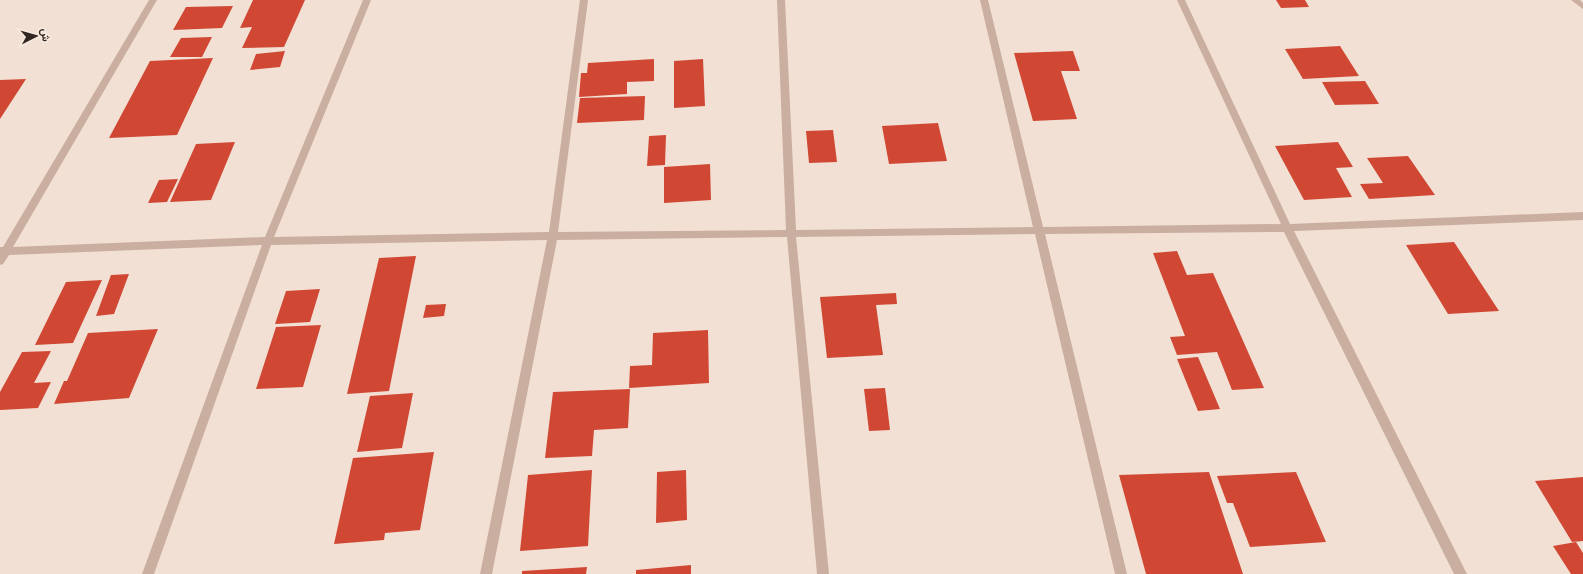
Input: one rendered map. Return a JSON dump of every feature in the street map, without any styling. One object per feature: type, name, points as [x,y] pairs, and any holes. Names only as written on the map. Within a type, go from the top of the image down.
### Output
[{"type":"street","points":[[0,261],[3,251],[153,0]]},
{"type":"street","points":[[148,574],[268,241],[367,0]]},
{"type":"street","points":[[486,574],[553,236],[584,0]]},
{"type":"street","points":[[781,0],[791,233],[823,574]]},
{"type":"street","points":[[984,0],[1121,574]]},
{"type":"street","points":[[1181,0],[1287,228],[1461,574]]},
{"type":"street","points":[[1575,0],[1583,8]]},
{"type":"street","points":[[3,251],[268,241],[553,236],[1287,228],[1583,216]]},
{"type":"building","points":[[253,0],[305,0],[284,47],[242,48],[252,27],[240,28]]},
{"type":"building","points":[[1276,0],[1305,0],[1309,7],[1281,8]]},
{"type":"building","points":[[233,6],[222,28],[173,30],[186,7]]},
{"type":"building","points":[[212,37],[202,57],[170,57],[181,38]]},
{"type":"building","points":[[1340,46],[1359,76],[1303,79],[1285,49]]},
{"type":"building","points":[[285,51],[280,67],[250,70],[256,54]]},
{"type":"building","points":[[1073,51],[1080,71],[1061,71],[1077,119],[1033,121],[1014,53]]},
{"type":"building","points":[[213,58],[177,135],[109,138],[150,61]]},
{"type":"building","points":[[654,59],[654,81],[627,82],[627,94],[579,97],[581,73],[587,73],[588,63]]},
{"type":"building","points":[[703,59],[705,106],[674,108],[674,61]]},
{"type":"building","points":[[26,79],[0,119],[0,80]]},
{"type":"building","points":[[1365,81],[1379,104],[1335,105],[1322,82]]},
{"type":"building","points":[[645,96],[644,120],[577,123],[580,98]]},
{"type":"building","points":[[938,123],[947,161],[889,164],[882,126]]},
{"type":"building","points":[[833,130],[837,162],[809,163],[806,131]]},
{"type":"building","points":[[666,135],[665,165],[647,166],[649,136]]},
{"type":"building","points":[[235,142],[211,200],[170,202],[196,144]]},
{"type":"building","points":[[1338,142],[1353,167],[1336,168],[1352,197],[1304,200],[1275,146]]},
{"type":"building","points":[[1408,156],[1435,195],[1369,199],[1360,184],[1383,183],[1367,158]]},
{"type":"building","points":[[710,164],[711,200],[664,203],[664,167]]},
{"type":"building","points":[[178,179],[167,202],[148,203],[159,180]]},
{"type":"building","points":[[1454,242],[1499,311],[1448,314],[1406,245]]},
{"type":"building","points":[[1177,251],[1187,275],[1213,273],[1264,388],[1232,390],[1217,352],[1177,355],[1170,337],[1185,336],[1153,253]]},
{"type":"building","points":[[416,256],[389,391],[347,394],[379,258]]},
{"type":"building","points":[[129,274],[114,314],[96,316],[111,275]]},
{"type":"building","points":[[102,280],[73,343],[35,345],[66,282]]},
{"type":"building","points":[[320,289],[310,322],[275,324],[286,291]]},
{"type":"building","points":[[896,293],[897,304],[876,305],[883,355],[827,358],[820,297]]},
{"type":"building","points":[[446,304],[444,316],[423,318],[426,305]]},
{"type":"building","points":[[321,325],[303,387],[256,389],[276,327]]},
{"type":"building","points":[[158,329],[129,398],[54,404],[64,381],[67,381],[88,333]]},
{"type":"building","points":[[708,330],[709,383],[629,388],[630,366],[652,365],[653,333]]},
{"type":"building","points":[[51,351],[34,383],[51,382],[38,408],[0,410],[0,392],[22,352]]},
{"type":"building","points":[[1198,357],[1220,409],[1198,411],[1177,359]]},
{"type":"building","points":[[885,388],[890,430],[869,431],[864,389]]},
{"type":"building","points":[[630,389],[628,428],[594,430],[592,456],[545,458],[553,392]]},
{"type":"building","points":[[413,393],[402,448],[357,452],[370,396]]},
{"type":"building","points":[[434,452],[420,530],[385,533],[384,540],[334,544],[353,458]]},
{"type":"building","points":[[592,470],[588,546],[520,551],[528,475]]},
{"type":"building","points":[[686,470],[687,520],[656,523],[657,472]]},
{"type":"building","points":[[1209,472],[1243,574],[1146,574],[1119,475]]},
{"type":"building","points":[[1296,472],[1326,542],[1250,547],[1233,503],[1227,503],[1217,476]]},
{"type":"building","points":[[1583,477],[1583,541],[1572,542],[1535,481]]},
{"type":"building","points":[[1576,542],[1583,553],[1583,574],[1571,574],[1553,546]]},
{"type":"building","points":[[691,565],[691,574],[636,574],[636,570]]},
{"type":"building","points":[[587,567],[586,574],[522,574],[522,571]]}]
